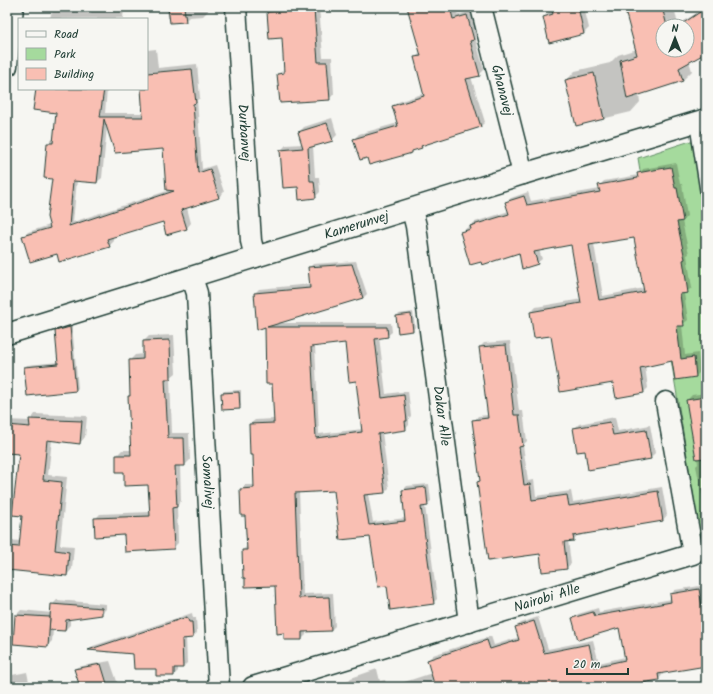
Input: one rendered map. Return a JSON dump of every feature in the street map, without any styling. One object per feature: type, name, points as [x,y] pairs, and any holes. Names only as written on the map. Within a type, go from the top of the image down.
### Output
[{"type":"street","points":[[7,66],[13,7]]},
{"type":"street","name":"Durbanvej","points":[[236,7],[251,241],[255,257]]},
{"type":"street","name":"Ghanavej","points":[[481,7],[523,174]]},
{"type":"street","name":"Kamerunvej","points":[[7,334],[412,210],[523,174],[700,121]]},
{"type":"street","name":"Dakar Alle","points":[[412,210],[416,226],[469,622]]},
{"type":"street","name":"Somalivej","points":[[192,278],[197,293],[219,687]]},
{"type":"street","name":"Nairobi Alle","points":[[253,687],[693,554],[666,402]]},
{"type":"lane","points":[[700,121],[706,194]]},
{"type":"green space","points":[[706,136],[706,572],[638,158]]},
{"type":"building","points":[[168,7],[184,7],[186,22],[170,23]]},
{"type":"building","points":[[407,7],[450,7],[453,19],[467,15],[474,40],[470,41],[480,76],[466,79],[481,127],[421,146],[422,148],[412,151],[412,153],[369,165],[367,158],[360,160],[353,139],[398,126],[392,106],[424,96],[414,57],[421,56]]},
{"type":"building","points":[[551,7],[578,7],[584,34],[549,43],[543,17],[553,14]]},
{"type":"building","points":[[624,7],[662,7],[665,18],[655,18],[655,58],[695,58],[695,18],[691,18],[706,8],[706,53],[679,68],[683,81],[627,99],[620,60],[637,55]]},
{"type":"building","points":[[314,9],[318,62],[327,62],[330,100],[280,103],[277,74],[284,73],[282,38],[269,39],[267,12]]},
{"type":"building","points":[[192,69],[196,103],[193,104],[198,173],[210,169],[219,198],[181,210],[187,229],[166,235],[163,222],[107,239],[110,247],[59,262],[57,254],[30,262],[22,236],[50,228],[47,217],[52,179],[44,178],[47,143],[53,143],[56,113],[33,110],[36,90],[104,90],[100,117],[143,117],[141,90],[148,90],[148,73]],"holes":[[[104,119],[115,153],[163,149],[166,190],[174,191],[69,226],[73,181],[97,183]]]},
{"type":"building","points":[[594,73],[604,119],[576,126],[565,80]]},
{"type":"building","points":[[327,123],[333,141],[308,148],[310,181],[314,181],[316,198],[299,200],[298,187],[283,188],[280,150],[303,148],[298,132]]},
{"type":"building","points":[[671,167],[675,188],[677,188],[683,221],[677,222],[685,259],[683,260],[688,293],[680,294],[684,326],[677,326],[681,359],[694,357],[696,377],[675,380],[672,361],[640,368],[644,393],[616,398],[613,383],[560,392],[551,336],[534,338],[530,312],[581,303],[571,245],[534,252],[538,264],[522,269],[519,253],[482,265],[481,262],[470,265],[460,232],[471,229],[470,226],[509,214],[505,202],[524,196],[527,205],[600,192],[598,185],[638,178],[637,173]],"holes":[[[634,238],[644,292],[599,300],[589,245]]]},
{"type":"building","points":[[352,264],[363,298],[267,327],[387,327],[388,337],[375,339],[382,398],[404,395],[407,421],[405,421],[406,430],[378,434],[385,493],[364,495],[369,525],[405,521],[402,490],[426,487],[428,506],[421,507],[434,604],[390,610],[387,586],[378,587],[370,537],[340,540],[334,491],[295,493],[299,598],[329,597],[331,631],[302,632],[302,640],[284,640],[284,633],[277,634],[275,586],[245,587],[245,578],[243,578],[242,550],[247,550],[245,516],[241,516],[240,489],[254,488],[253,455],[250,455],[249,424],[274,423],[272,384],[266,384],[265,327],[257,330],[254,293],[310,288],[308,267]],"holes":[[[345,343],[349,382],[356,381],[362,432],[316,438],[311,347]]]},
{"type":"building","points":[[411,314],[413,331],[398,333],[396,316]]},
{"type":"building","points":[[70,327],[76,391],[27,396],[24,367],[58,364],[55,331]]},
{"type":"building","points":[[170,340],[171,379],[165,379],[168,438],[184,438],[185,466],[175,466],[177,507],[172,508],[174,549],[125,552],[124,535],[95,537],[94,518],[150,516],[148,485],[124,486],[124,472],[116,472],[116,455],[131,455],[128,396],[130,396],[129,360],[143,359],[143,341]]},
{"type":"building","points":[[506,345],[514,415],[519,415],[523,446],[519,447],[524,485],[530,484],[532,500],[567,495],[569,506],[658,491],[663,521],[573,536],[574,541],[564,542],[567,569],[542,572],[540,554],[488,561],[477,482],[480,481],[472,420],[488,418],[479,347]]},
{"type":"building","points":[[239,392],[240,409],[222,410],[221,393]]},
{"type":"building","points":[[706,397],[706,458],[696,459],[686,400]]},
{"type":"building","points":[[29,419],[82,421],[80,444],[47,440],[43,480],[62,482],[55,550],[69,552],[67,576],[7,570],[7,546],[19,547],[22,516],[12,515],[19,454],[7,453],[7,425],[30,427]]},
{"type":"building","points":[[610,422],[613,435],[646,430],[651,459],[588,470],[585,451],[577,452],[573,428]]},
{"type":"building","points":[[699,589],[706,629],[706,666],[658,674],[659,680],[620,687],[435,687],[427,660],[487,640],[490,649],[519,640],[515,627],[534,621],[544,653],[589,644],[594,667],[625,660],[619,628],[578,640],[572,618],[593,612],[595,616],[671,602],[670,594]]},
{"type":"building","points":[[51,604],[102,608],[102,615],[66,620],[65,631],[49,630]]},
{"type":"building","points":[[15,615],[50,617],[48,647],[13,644]]},
{"type":"building","points":[[187,617],[189,622],[192,622],[193,638],[182,639],[183,668],[174,668],[174,676],[156,676],[156,669],[134,669],[133,654],[88,650]]},
{"type":"building","points":[[101,664],[108,687],[80,687],[74,669]]}]
